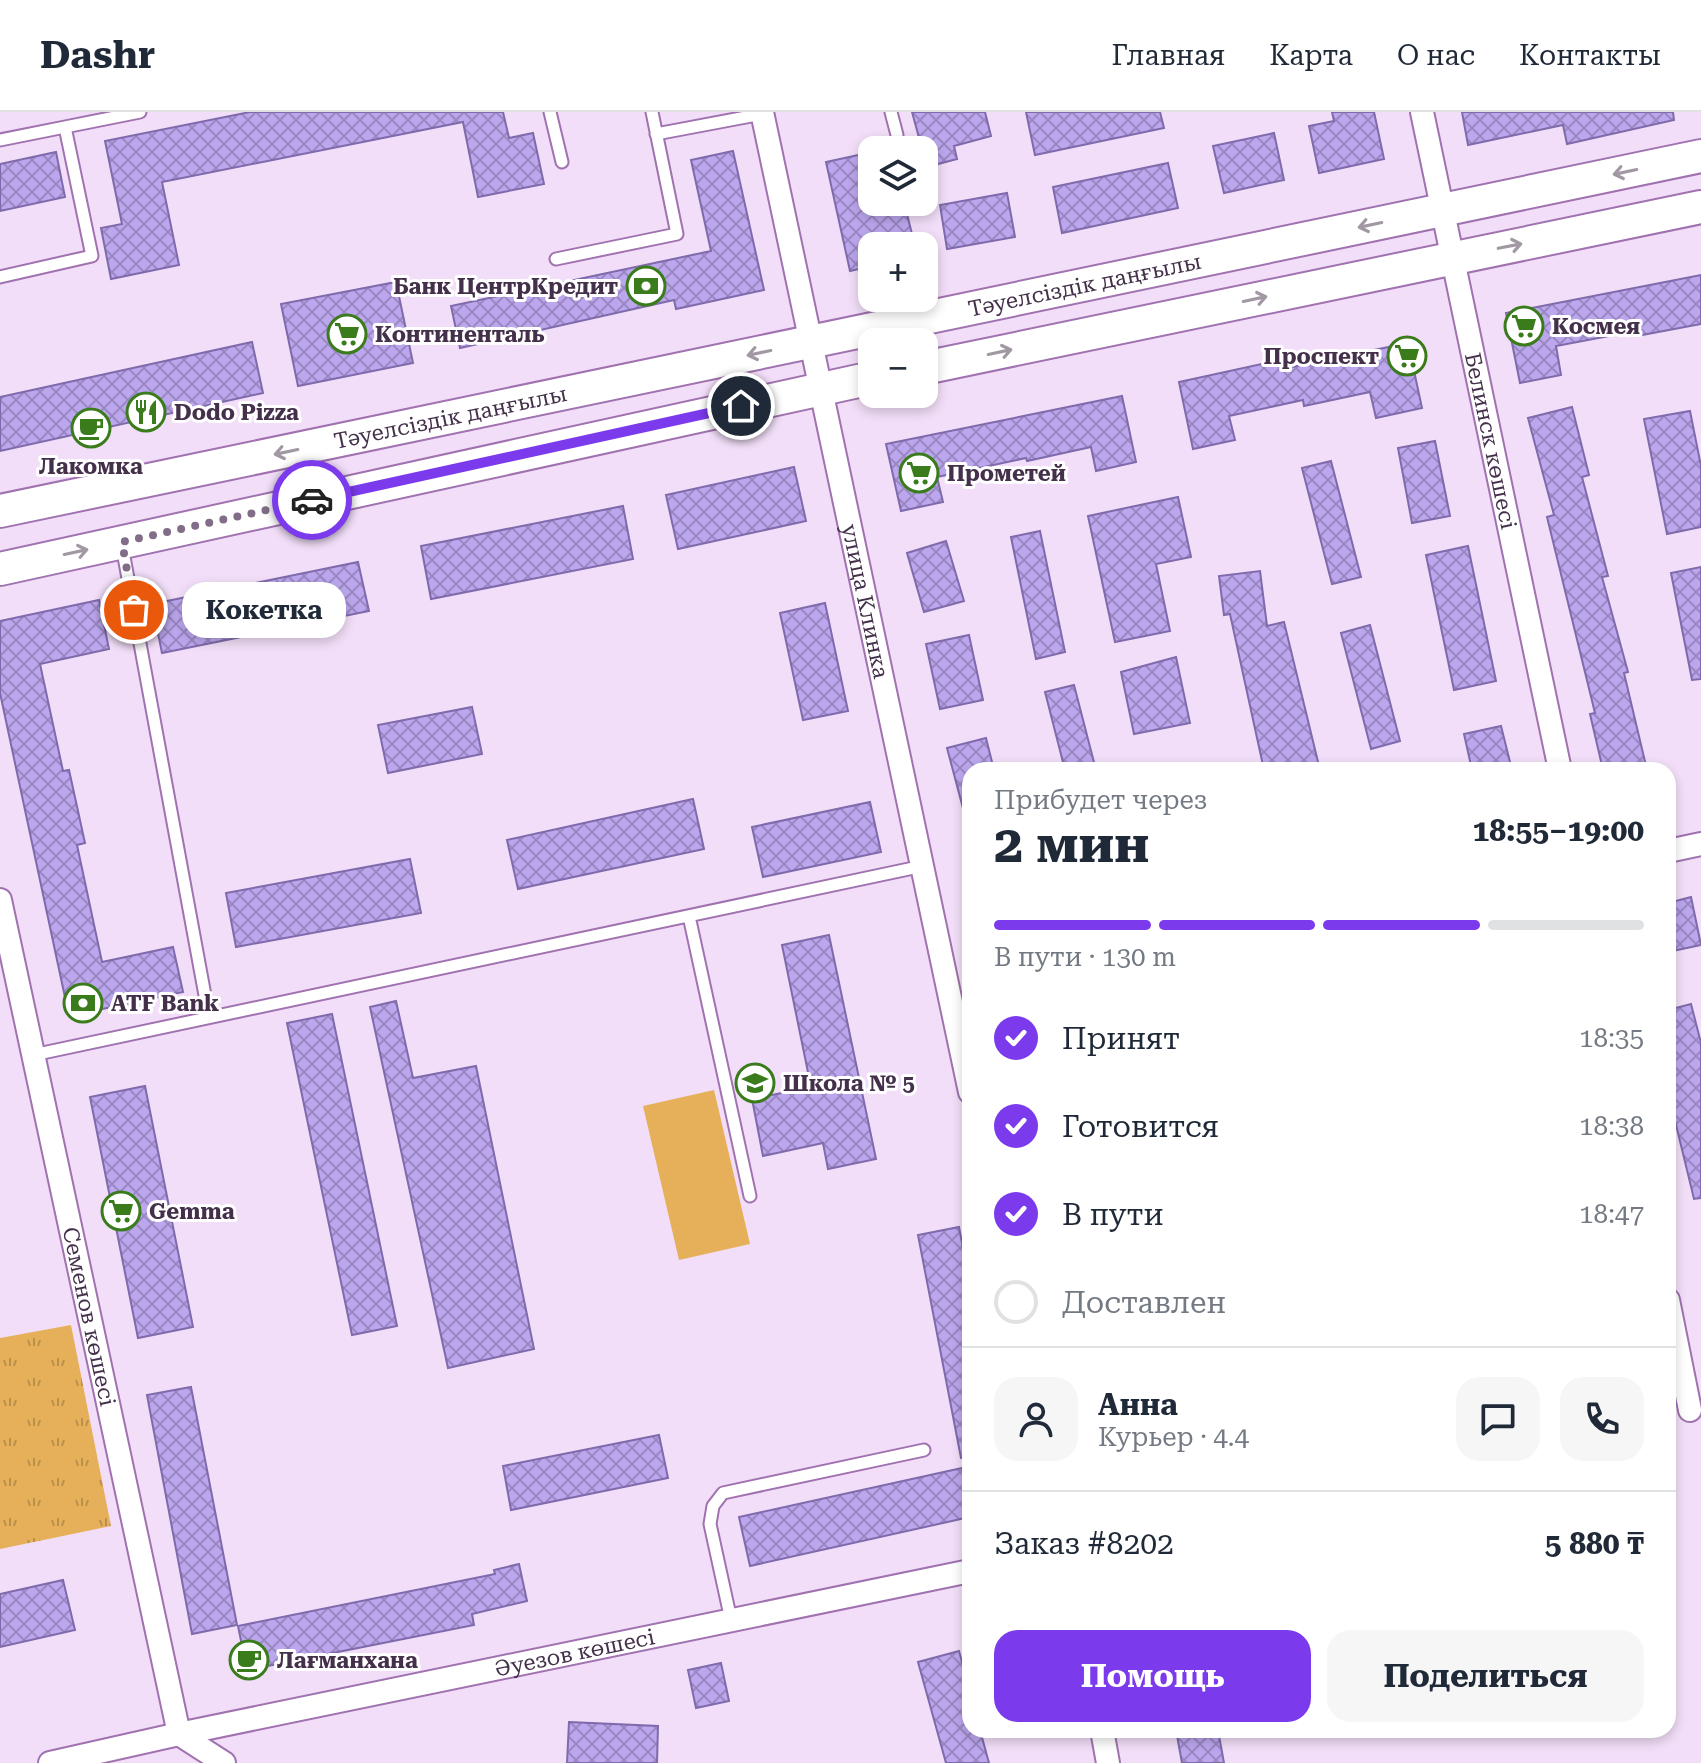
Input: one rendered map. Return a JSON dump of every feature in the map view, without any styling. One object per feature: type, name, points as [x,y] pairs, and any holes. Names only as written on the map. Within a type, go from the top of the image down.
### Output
[{"type":"street","name":"Белинск көшесі","points":[[1422,112],[1558,762]]},
{"type":"street","name":"улица Клинка","points":[[762,113],[923,866],[960,997]]},
{"type":"street","name":"Тәуелсіздік даңғылы","points":[[0,511],[1701,156]]},
{"type":"street","points":[[938,365],[1701,207]]},
{"type":"street","points":[[0,569],[858,381]]},
{"type":"street","points":[[1676,849],[1701,844]]},
{"type":"street","name":"Семенов көшесі","points":[[0,900],[5,946],[33,1055],[179,1734]]},
{"type":"street","points":[[1676,1349],[1686,1411]]},
{"type":"street","name":"Әуезов көшесі","points":[[50,1763],[962,1573]]},
{"type":"street","points":[[179,1734],[224,1763]]},
{"type":"street","points":[[1103,1738],[1108,1763]]},
{"type":"lane","points":[[0,140],[140,112]]},
{"type":"lane","points":[[550,112],[562,162]]},
{"type":"lane","points":[[556,259],[677,234],[652,112]]},
{"type":"lane","points":[[891,112],[897,135]]},
{"type":"lane","points":[[656,134],[762,113]]},
{"type":"lane","points":[[0,277],[92,256],[65,127]]},
{"type":"lane","points":[[122,542],[209,1017]]},
{"type":"lane","points":[[33,1055],[923,866]]},
{"type":"lane","points":[[689,916],[750,1196]]},
{"type":"lane","points":[[731,1620],[710,1524],[713,1506],[723,1493],[924,1450]]},
{"type":"green space","points":[[714,1090],[750,1244],[679,1260],[643,1106]]},
{"type":"green space","points":[[71,1325],[111,1526],[0,1549],[0,1338]]},
{"type":"building","points":[[250,112],[503,112],[509,138],[533,133],[544,184],[478,197],[463,122],[162,182],[179,265],[111,279],[101,228],[122,224],[105,141]]},
{"type":"building","points":[[912,112],[985,112],[991,136],[954,146],[957,159],[938,164],[938,136],[919,136]]},
{"type":"building","points":[[1026,112],[1160,112],[1164,128],[1035,155]]},
{"type":"building","points":[[1332,112],[1374,112],[1384,159],[1319,173],[1309,126],[1334,121]]},
{"type":"building","points":[[1462,112],[1673,112],[1674,120],[1567,144],[1563,125],[1468,145]]},
{"type":"building","points":[[1274,133],[1284,180],[1224,193],[1213,146]]},
{"type":"building","points":[[733,151],[764,290],[676,309],[674,300],[460,348],[451,306],[711,251],[691,160]]},
{"type":"building","points":[[56,152],[65,197],[0,211],[0,164]]},
{"type":"building","points":[[858,155],[858,216],[908,216],[912,232],[858,232],[858,269],[850,271],[826,162]]},
{"type":"building","points":[[1168,163],[1178,208],[1062,233],[1053,187]]},
{"type":"building","points":[[1007,193],[1015,237],[947,249],[940,205]]},
{"type":"building","points":[[1701,275],[1701,324],[1642,335],[1641,330],[1556,346],[1561,375],[1520,383],[1506,313]]},
{"type":"building","name":"Континенталь","points":[[396,282],[413,363],[298,386],[281,304]]},
{"type":"building","points":[[252,342],[263,393],[0,451],[0,397]]},
{"type":"building","points":[[1408,343],[1422,408],[1376,418],[1370,392],[1304,406],[1303,400],[1229,416],[1235,440],[1193,449],[1179,382],[1285,359],[1287,368]]},
{"type":"building","points":[[1122,396],[1136,462],[1096,471],[1091,447],[1027,461],[1026,458],[937,477],[943,502],[901,511],[886,444]]},
{"type":"building","points":[[1572,407],[1589,475],[1582,477],[1608,576],[1602,577],[1628,672],[1624,673],[1645,762],[1601,762],[1590,714],[1595,713],[1547,517],[1554,515],[1528,418]]},
{"type":"building","points":[[1690,411],[1701,466],[1701,527],[1667,534],[1644,419]]},
{"type":"building","points":[[1435,441],[1450,516],[1412,523],[1398,448]]},
{"type":"building","points":[[1331,461],[1361,577],[1332,584],[1302,468]]},
{"type":"building","points":[[794,467],[806,521],[678,549],[666,495]]},
{"type":"building","points":[[1178,497],[1191,557],[1156,564],[1170,631],[1115,642],[1088,516]]},
{"type":"building","points":[[623,506],[633,559],[431,599],[421,546]]},
{"type":"building","points":[[1040,531],[1065,652],[1036,659],[1011,537]]},
{"type":"building","points":[[946,541],[964,601],[924,612],[907,553]]},
{"type":"building","points":[[1468,546],[1496,681],[1454,690],[1426,555]]},
{"type":"building","points":[[358,562],[369,611],[162,653],[152,604]]},
{"type":"building","points":[[1701,567],[1701,679],[1692,680],[1671,573]]},
{"type":"building","points":[[1260,571],[1267,626],[1284,622],[1318,762],[1262,762],[1230,614],[1224,615],[1219,576]]},
{"type":"building","points":[[99,600],[109,649],[40,664],[63,771],[69,770],[85,843],[77,845],[102,962],[173,947],[183,992],[69,1016],[0,693],[0,621]]},
{"type":"building","points":[[825,603],[848,711],[803,720],[780,613]]},
{"type":"building","points":[[1370,625],[1400,741],[1371,749],[1341,633]]},
{"type":"building","points":[[969,635],[983,700],[940,709],[926,644]]},
{"type":"building","points":[[1176,657],[1190,723],[1134,734],[1121,672]]},
{"type":"building","points":[[1074,685],[1094,762],[1063,762],[1045,692]]},
{"type":"building","points":[[472,707],[482,754],[388,773],[378,725]]},
{"type":"building","points":[[1501,726],[1510,762],[1470,762],[1464,734]]},
{"type":"building","points":[[986,738],[992,762],[962,762],[962,804],[947,748]]},
{"type":"building","points":[[693,799],[704,849],[518,889],[507,840]]},
{"type":"building","points":[[870,802],[881,852],[763,877],[752,827]]},
{"type":"building","points":[[410,859],[421,913],[236,947],[226,893]]},
{"type":"building","points":[[1691,897],[1701,945],[1676,950],[1676,901]]},
{"type":"building","points":[[829,935],[876,1159],[828,1169],[823,1143],[763,1156],[752,1099],[811,1087],[782,945]]},
{"type":"building","points":[[396,1001],[413,1078],[476,1066],[534,1349],[448,1368],[370,1007]]},
{"type":"building","points":[[1691,1004],[1701,1043],[1701,1198],[1694,1199],[1676,1125],[1676,1008]]},
{"type":"building","points":[[332,1014],[397,1326],[352,1335],[287,1023]]},
{"type":"building","points":[[145,1086],[193,1327],[138,1338],[90,1097]]},
{"type":"building","points":[[959,1227],[962,1243],[962,1458],[961,1458],[918,1235]]},
{"type":"building","points":[[191,1387],[237,1625],[192,1634],[147,1395]]},
{"type":"building","points":[[659,1435],[668,1478],[511,1510],[503,1466]]},
{"type":"building","points":[[962,1468],[962,1519],[750,1566],[739,1517]]},
{"type":"building","points":[[519,1564],[527,1601],[472,1614],[474,1625],[247,1670],[238,1626],[495,1574],[494,1570]]},
{"type":"building","points":[[63,1580],[75,1630],[0,1647],[0,1594]]},
{"type":"building","points":[[959,1651],[962,1662],[962,1738],[982,1738],[989,1763],[946,1763],[918,1662]]},
{"type":"building","points":[[721,1663],[729,1701],[696,1708],[688,1670]]},
{"type":"building","points":[[569,1722],[658,1726],[657,1763],[567,1763]]},
{"type":"building","points":[[1177,1738],[1219,1738],[1224,1763],[1182,1763]]},
{"type":"way so far","points":[[134,610],[122,542],[312,500]]},
{"type":"place","name":"Банк ЦентрКредит","points":[[646,286]]},
{"type":"place","name":"Космея","points":[[1524,326]]},
{"type":"place","name":"Континенталь","points":[[347,334]]},
{"type":"place","name":"Проспект","points":[[1407,356]]},
{"type":"place","name":"Dodo Pizza","points":[[146,412]]},
{"type":"place","name":"Лакомка","points":[[91,428]]},
{"type":"place","name":"Прометей","points":[[919,473]]},
{"type":"place","name":"Кокетка","points":[[134,610]]},
{"type":"place","name":"ATF Bank","points":[[83,1003]]},
{"type":"place","name":"Школа № 5","points":[[755,1083]]},
{"type":"place","name":"Gemma","points":[[121,1211]]},
{"type":"place","name":"Лағманхана","points":[[249,1660]]},
{"type":"route","points":[[312,500],[741,406]]}]
